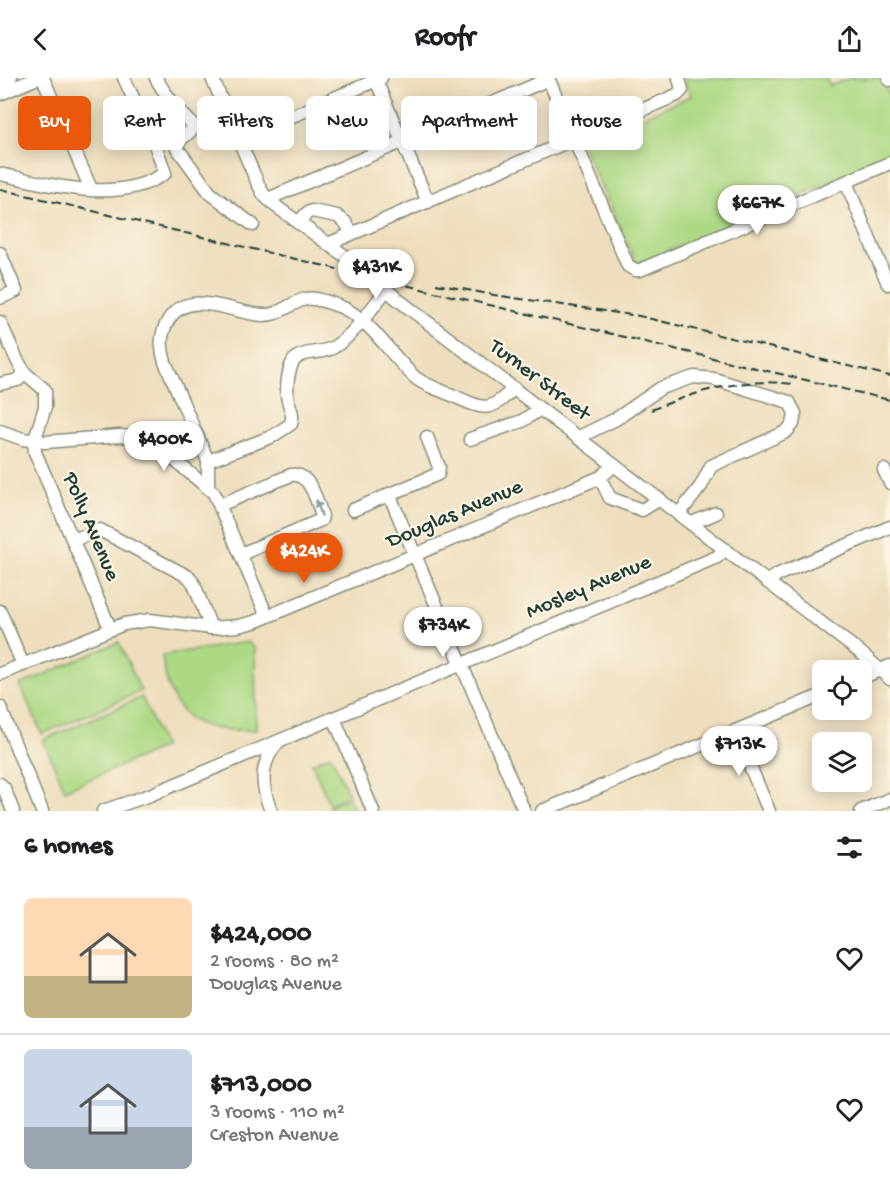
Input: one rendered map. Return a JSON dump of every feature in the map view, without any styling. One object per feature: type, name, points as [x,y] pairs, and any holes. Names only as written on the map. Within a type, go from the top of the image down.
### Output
[{"type":"main road","points":[[0,81],[9,78]]},
{"type":"street","points":[[0,94],[37,78]]},
{"type":"street","points":[[43,78],[91,189]]},
{"type":"street","points":[[0,174],[42,183],[117,191],[137,187],[165,173],[124,78]]},
{"type":"street","points":[[156,78],[178,110],[195,127],[175,145],[210,193],[253,225]]},
{"type":"street","name":"Turner Street","points":[[212,78],[220,96]]},
{"type":"street","points":[[294,116],[377,79],[401,138]]},
{"type":"street","points":[[507,96],[548,79],[555,96]]},
{"type":"street","points":[[643,110],[677,95],[681,84]]},
{"type":"street","points":[[268,199],[401,140]]},
{"type":"street","name":"Turner Street","points":[[243,150],[258,184],[268,199],[887,672]]},
{"type":"street","points":[[406,150],[428,202]]},
{"type":"street","points":[[328,244],[549,150]]},
{"type":"street","points":[[579,150],[628,266],[635,270],[640,270],[890,164]]},
{"type":"street","points":[[846,182],[888,284],[890,283]]},
{"type":"street","points":[[298,223],[312,211],[337,216],[345,222],[352,233]]},
{"type":"street","points":[[0,253],[16,291],[0,298]]},
{"type":"street","points":[[208,461],[271,437],[291,424],[293,414],[287,395],[290,369],[294,359],[301,354],[316,354],[334,347],[362,321],[387,289]]},
{"type":"street","points":[[208,486],[208,461],[165,362],[160,345],[163,329],[172,314],[186,305],[201,303],[265,315],[279,312],[305,299],[317,300],[344,308],[362,321],[418,380],[479,408],[491,407],[500,402],[514,388]]},
{"type":"street","points":[[0,322],[16,360],[25,373],[45,390],[45,407],[34,441]]},
{"type":"street","points":[[0,384],[18,380],[25,373]]},
{"type":"street","points":[[579,438],[616,419],[661,388],[694,377],[714,379],[789,402],[795,413],[793,424],[786,432],[711,466],[701,486],[679,513]]},
{"type":"street","points":[[470,439],[522,421],[540,409]]},
{"type":"street","points":[[0,431],[45,442],[119,436],[134,437],[156,446],[214,493],[267,616]]},
{"type":"street","points":[[352,510],[438,474],[439,467],[427,436]]},
{"type":"street","name":"Polly Avenue","points":[[34,441],[35,452],[110,628]]},
{"type":"street","name":"Douglas Avenue","points":[[0,674],[124,624],[150,620],[212,628],[238,626],[600,478],[614,465]]},
{"type":"street","points":[[884,470],[890,483]]},
{"type":"street","points":[[220,505],[297,474],[303,477],[318,503],[321,520],[241,554]]},
{"type":"street","points":[[600,478],[610,498],[642,510],[660,499]]},
{"type":"street","points":[[389,494],[524,811]]},
{"type":"street","points":[[692,523],[716,513]]},
{"type":"street","points":[[767,581],[777,574],[890,527]]},
{"type":"street","points":[[73,540],[100,530],[183,572],[194,584],[212,628]]},
{"type":"street","name":"Mosley Avenue","points":[[103,811],[150,795],[334,718],[717,556],[724,549]]},
{"type":"street","points":[[0,611],[23,664]]},
{"type":"street","points":[[872,675],[887,672]]},
{"type":"street","points":[[542,811],[812,699]]},
{"type":"street","points":[[0,707],[42,811]]},
{"type":"street","points":[[334,718],[373,811]]},
{"type":"street","points":[[735,731],[769,811]]},
{"type":"street","points":[[271,811],[263,789],[263,774],[270,752],[284,738]]},
{"type":"street","points":[[0,784],[4,788],[13,811]]},
{"type":"street","points":[[861,811],[890,799]]},
{"type":"green space","points":[[684,78],[826,78],[830,86],[849,78],[882,78],[890,98],[890,157],[637,264],[584,150],[643,150],[643,117],[691,96]]},
{"type":"green space","points":[[119,642],[141,691],[42,734],[20,685]]},
{"type":"green space","points":[[248,642],[255,649],[256,730],[217,728],[201,724],[189,717],[171,694],[162,655]]},
{"type":"green space","points":[[142,697],[164,747],[65,790],[43,740]]},
{"type":"green space","points":[[331,755],[349,795],[329,804],[312,763]]},
{"type":"green space","points":[[349,798],[355,811],[331,811],[329,806]]},
{"type":"railway","points":[[0,189],[890,400]]},
{"type":"railway","points":[[436,284],[494,295],[639,316],[890,376]]},
{"type":"railway","points":[[651,410],[720,387],[755,382],[792,384]]}]
